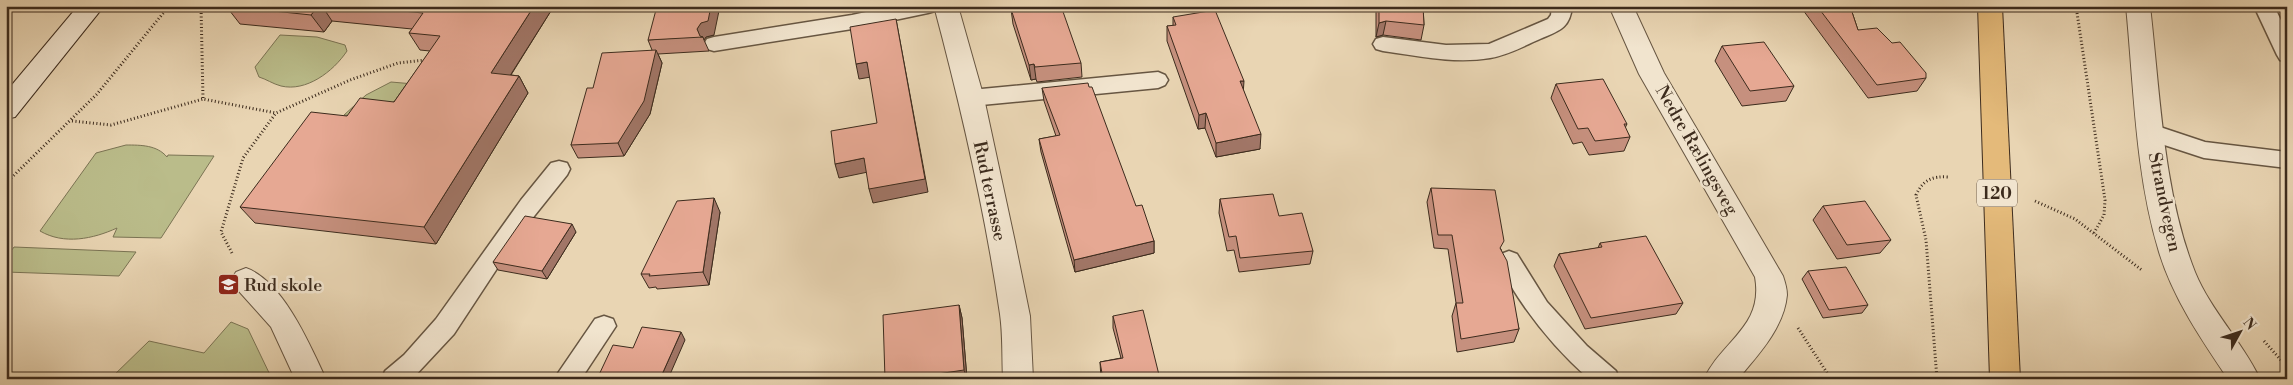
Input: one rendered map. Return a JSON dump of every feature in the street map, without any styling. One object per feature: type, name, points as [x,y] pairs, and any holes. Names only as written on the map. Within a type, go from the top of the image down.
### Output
[{"type":"main road","name":"120","points":[[1990,6],[2005,379]]},
{"type":"street","points":[[6,110],[92,6]]},
{"type":"street","name":"Rud terrasse","points":[[946,6],[971,98],[1015,316],[1018,379]]},
{"type":"street","name":"Nedre Rælingsveg","points":[[1621,6],[1652,74],[1769,276],[1773,294]]},
{"type":"street","name":"Strandvegen","points":[[2138,6],[2156,176],[2173,251],[2182,275],[2206,322],[2245,379]]},
{"type":"street","points":[[246,280],[282,319],[311,379]]},
{"type":"street","points":[[1719,379],[1764,321],[1773,294]]},
{"type":"lane","points":[[714,44],[852,22],[928,6]]},
{"type":"lane","points":[[1383,44],[1446,52],[1489,51],[1501,48],[1555,24],[1562,17],[1562,6]]},
{"type":"lane","points":[[2264,6],[2287,54]]},
{"type":"lane","points":[[971,98],[1029,95],[1089,86],[1158,80]]},
{"type":"lane","points":[[2151,132],[2204,150],[2287,160]]},
{"type":"lane","points":[[394,379],[434,342],[449,323],[512,229],[559,169]]},
{"type":"lane","points":[[1509,261],[1538,309],[1578,354],[1607,379]]},
{"type":"lane","points":[[566,379],[604,326]]},
{"type":"path","points":[[6,183],[97,94],[169,6]]},
{"type":"path","points":[[201,6],[203,99]]},
{"type":"path","points":[[2076,6],[2106,200],[2104,215],[2094,233]]},
{"type":"path","points":[[246,280],[221,232],[243,158],[276,113],[350,80],[398,63],[426,60]]},
{"type":"path","points":[[71,121],[111,125],[203,99],[276,113]]},
{"type":"path","points":[[1937,379],[1926,240],[1916,195],[1926,179],[1933,177],[1948,178]]},
{"type":"path","points":[[2035,201],[2060,211],[2094,233],[2145,273]]},
{"type":"path","points":[[1773,294],[1814,349],[1831,379]]},
{"type":"green space","points":[[280,35],[317,37],[345,45],[347,51],[327,73],[318,79],[300,86],[281,86],[259,77],[255,67]]},
{"type":"green space","points":[[391,82],[437,86],[370,117],[344,115],[366,95]]},
{"type":"green space","points":[[126,145],[154,148],[167,157],[168,155],[214,156],[161,238],[113,237],[117,228],[98,235],[78,239],[59,238],[40,231],[96,153]]},
{"type":"green space","points":[[14,247],[136,252],[119,276],[6,272],[6,258]]},
{"type":"green space","points":[[231,322],[248,329],[272,379],[110,379],[149,341],[204,353]]},
{"type":"building","points":[[226,6],[318,6],[311,15]]},
{"type":"building","name":"Rud skole","points":[[351,6],[534,6],[491,73],[519,76],[424,227],[240,207],[311,112],[347,116],[360,98],[394,102],[440,36],[409,33],[423,13]]},
{"type":"building","points":[[657,6],[711,6],[708,21],[701,23],[697,29],[700,36],[703,37],[648,40]]},
{"type":"building","points":[[1026,6],[1061,6],[1081,63],[1035,67],[1034,64],[1029,65],[1011,9]]},
{"type":"building","points":[[1379,6],[1423,6],[1424,25],[1386,21],[1379,23]]},
{"type":"building","points":[[1817,6],[1850,6],[1858,30],[1877,28],[1892,43],[1900,42],[1926,73],[1926,78],[1877,85]]},
{"type":"building","points":[[1215,10],[1244,81],[1240,81],[1261,134],[1216,143],[1206,113],[1199,115],[1167,26],[1176,25],[1173,17]]},
{"type":"building","points":[[896,19],[925,179],[869,189],[864,158],[835,164],[831,131],[877,123],[867,62],[856,64],[850,27]]},
{"type":"building","points":[[1764,42],[1794,86],[1750,91],[1722,46]]},
{"type":"building","points":[[656,50],[644,101],[618,143],[571,145],[587,88],[593,88],[602,53]]},
{"type":"building","points":[[1603,79],[1627,124],[1624,124],[1630,137],[1595,141],[1588,128],[1578,129],[1556,84]]},
{"type":"building","points":[[1088,83],[1089,87],[1092,87],[1136,206],[1142,205],[1154,241],[1074,260],[1039,139],[1060,135],[1042,88]]},
{"type":"building","points":[[1431,188],[1495,190],[1504,241],[1500,248],[1507,261],[1519,329],[1461,339],[1456,303],[1463,303],[1452,235],[1438,235]]},
{"type":"building","points":[[1273,194],[1279,216],[1302,213],[1313,251],[1240,258],[1236,236],[1229,237],[1220,199]]},
{"type":"building","points":[[714,198],[703,272],[649,276],[650,274],[641,274],[677,201]]},
{"type":"building","points":[[1865,201],[1891,240],[1847,245],[1823,206]]},
{"type":"building","points":[[525,216],[572,224],[542,271],[493,262]]},
{"type":"building","points":[[1646,236],[1683,303],[1591,318],[1559,254],[1602,247],[1600,243]]},
{"type":"building","points":[[1846,267],[1868,305],[1829,310],[1808,271]]},
{"type":"building","points":[[959,305],[964,370],[904,379],[885,379],[883,315]]},
{"type":"building","points":[[1143,310],[1160,379],[1103,379],[1100,362],[1123,358],[1113,316]]},
{"type":"building","points":[[642,327],[681,332],[660,379],[597,379],[613,345],[633,348]]},
{"type":"building","points":[[1544,377],[1559,377],[1564,379],[1544,379]]},
{"type":"place","name":"Rud skole","points":[[228,285]]}]
